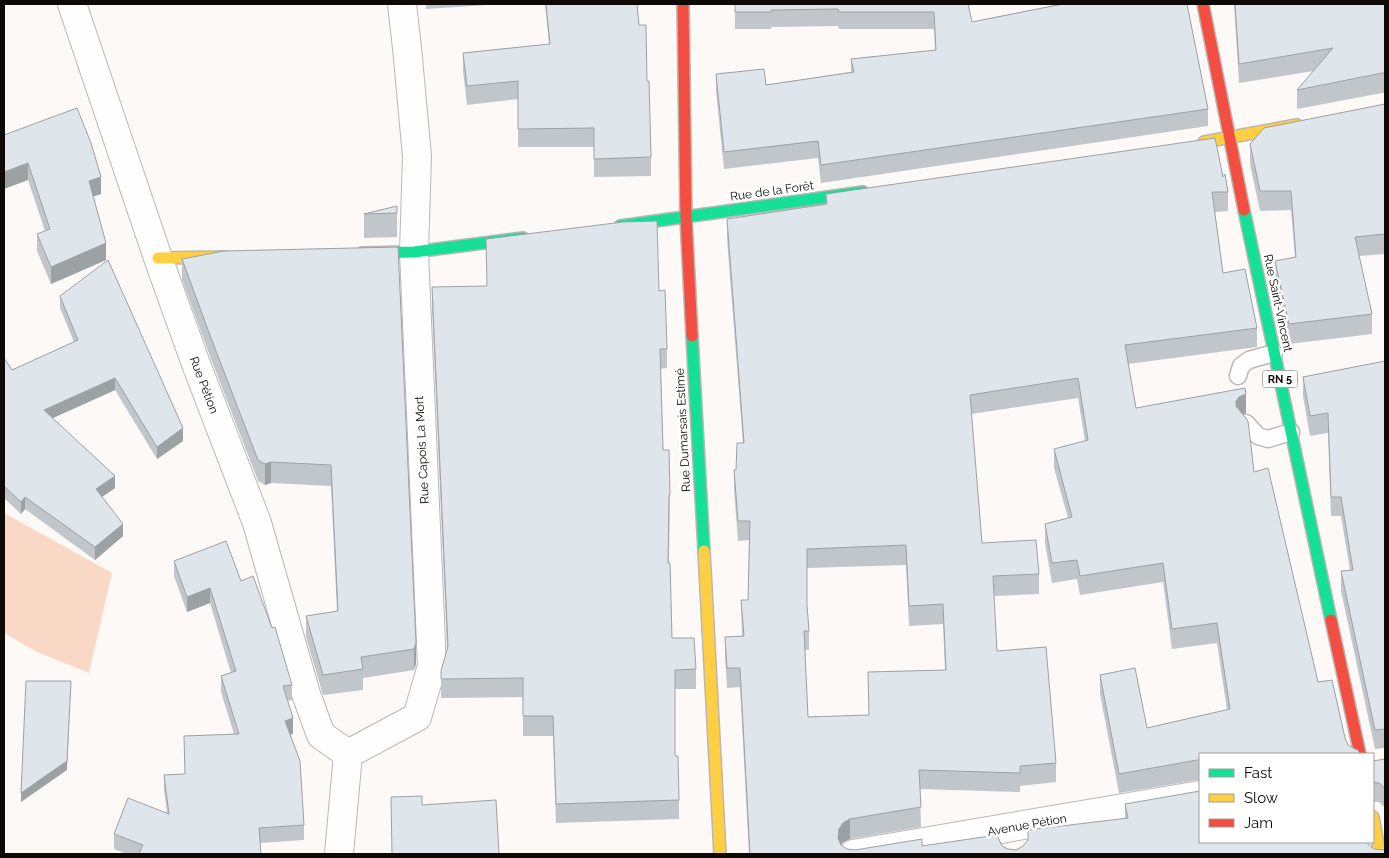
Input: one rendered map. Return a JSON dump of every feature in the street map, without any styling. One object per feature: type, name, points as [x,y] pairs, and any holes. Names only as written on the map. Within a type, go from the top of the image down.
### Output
[{"type":"main road","name":"Rue Dumarsais Estimé","points":[[683,4],[686,218],[720,854]]},
{"type":"main road","name":"Rue Saint-Vincent","points":[[1203,4],[1228,139],[1360,753]]},
{"type":"main road","points":[[1189,144],[1228,139],[1307,123]]},
{"type":"main road","name":"Rue de la Forêt","points":[[608,228],[873,190]]},
{"type":"main road","points":[[355,254],[414,252],[530,237]]},
{"type":"main road","points":[[158,258],[237,256]]},
{"type":"main road","points":[[1374,822],[1380,854]]},
{"type":"street","name":"Rue Pétion","points":[[72,4],[158,258],[257,523],[306,694],[322,735],[348,754]]},
{"type":"street","name":"Rue Capois La Mort","points":[[348,754],[417,717],[432,666],[414,252],[417,156],[402,4]]},
{"type":"street","points":[[339,854],[348,754]]},
{"type":"street","name":"Avenue Pétion","points":[[853,854],[1010,842],[1199,795]]},
{"type":"lane","points":[[1238,376],[1241,366],[1249,360],[1274,353]]},
{"type":"lane","points":[[1246,423],[1258,436],[1268,439],[1291,432]]},
{"type":"shaded area","points":[[4,513],[112,573],[89,673],[37,652],[4,633]]},
{"type":"building","points":[[546,4],[637,4],[639,25],[646,25],[651,157],[594,159],[594,128],[518,129],[518,81],[467,86],[463,53],[550,44]]},
{"type":"building","points":[[735,4],[968,4],[972,22],[1063,4],[1187,4],[1208,109],[821,165],[818,141],[724,152],[716,74],[764,69],[766,85],[854,72],[851,59],[936,50],[934,12],[839,12],[838,9],[735,12]]},
{"type":"building","points":[[1235,4],[1385,4],[1385,73],[1297,90],[1333,48],[1239,64]]},
{"type":"building","points":[[1385,104],[1385,234],[1355,237],[1372,314],[1289,324],[1275,261],[1296,257],[1291,191],[1260,191],[1250,144],[1264,128]]},
{"type":"building","points":[[77,108],[91,143],[101,177],[89,181],[106,243],[51,267],[37,234],[50,229],[28,163],[4,172],[4,135]]},
{"type":"building","points":[[1215,138],[1228,192],[1212,192],[1223,273],[1245,269],[1257,328],[1125,345],[1136,408],[1245,388],[1246,394],[1239,397],[1236,401],[1236,406],[1248,421],[1254,472],[1268,468],[1318,682],[1332,680],[1345,738],[1348,745],[1358,750],[1360,753],[1199,753],[1199,760],[1119,774],[1100,675],[1135,668],[1147,728],[1230,709],[1217,623],[1172,629],[1163,563],[1080,576],[1077,560],[1052,563],[1045,524],[1072,517],[1054,449],[1088,440],[1078,378],[970,395],[982,543],[1036,540],[1039,574],[993,576],[997,651],[1046,647],[1056,763],[1020,766],[1020,773],[919,770],[921,807],[850,819],[843,823],[839,829],[838,838],[841,845],[847,849],[855,850],[922,839],[922,846],[997,835],[1002,846],[1016,850],[1028,840],[1028,830],[1128,818],[1125,804],[1199,791],[1199,843],[1368,843],[1374,849],[1385,849],[1385,854],[750,854],[740,668],[727,668],[725,637],[744,636],[741,600],[748,600],[750,521],[738,521],[734,470],[736,470],[737,443],[744,443],[727,219],[827,204],[826,194]],"holes":[[[906,545],[909,606],[943,604],[946,670],[868,672],[869,715],[808,717],[804,631],[809,631],[807,549]]]},
{"type":"building","points":[[397,206],[397,213],[364,214]]},
{"type":"building","points":[[657,221],[659,291],[665,290],[667,349],[660,349],[663,450],[669,450],[668,563],[670,563],[672,638],[694,638],[696,669],[675,670],[675,756],[678,756],[679,800],[556,804],[553,716],[523,716],[523,678],[441,679],[441,671],[448,646],[432,287],[487,286],[486,239],[623,222]]},
{"type":"building","points":[[398,247],[416,643],[414,649],[361,657],[363,669],[323,675],[306,616],[338,611],[331,465],[271,462],[265,464],[258,460],[182,259],[224,251]]},
{"type":"building","points":[[108,260],[183,428],[157,447],[115,378],[44,410],[115,476],[96,489],[123,524],[95,547],[25,497],[21,502],[4,486],[4,358],[12,370],[78,340],[60,296]]},
{"type":"building","points":[[1385,361],[1385,729],[1375,730],[1341,571],[1353,570],[1341,497],[1331,497],[1328,413],[1310,416],[1303,377]]},
{"type":"building","points":[[226,541],[241,581],[253,576],[272,628],[275,627],[292,685],[283,686],[293,718],[285,721],[300,761],[304,825],[259,828],[261,854],[139,854],[143,845],[114,834],[128,798],[169,814],[164,775],[185,774],[184,736],[239,734],[221,676],[236,671],[210,588],[187,597],[174,561]]},
{"type":"building","points":[[26,681],[71,681],[67,761],[21,793]]},
{"type":"building","points":[[1385,759],[1385,788],[1379,783],[1374,782],[1374,761]]},
{"type":"building","points":[[422,796],[422,805],[496,800],[499,854],[392,854],[391,797]]},
{"type":"traffic: fast","points":[[620,226],[863,192]]},
{"type":"traffic: fast","points":[[1244,210],[1331,620]]},
{"type":"traffic: fast","points":[[362,253],[414,252],[523,238]]},
{"type":"traffic: fast","points":[[692,336],[704,551]]},
{"type":"traffic: slow","points":[[1204,142],[1297,125]]},
{"type":"traffic: slow","points":[[158,258],[227,257]]},
{"type":"traffic: slow","points":[[704,551],[720,854]]},
{"type":"traffic: slow","points":[[1374,822],[1380,854]]},
{"type":"traffic: jam","points":[[683,4],[686,218],[692,336]]},
{"type":"traffic: jam","points":[[1203,4],[1244,210]]},
{"type":"traffic: jam","points":[[1331,620],[1360,753]]}]
